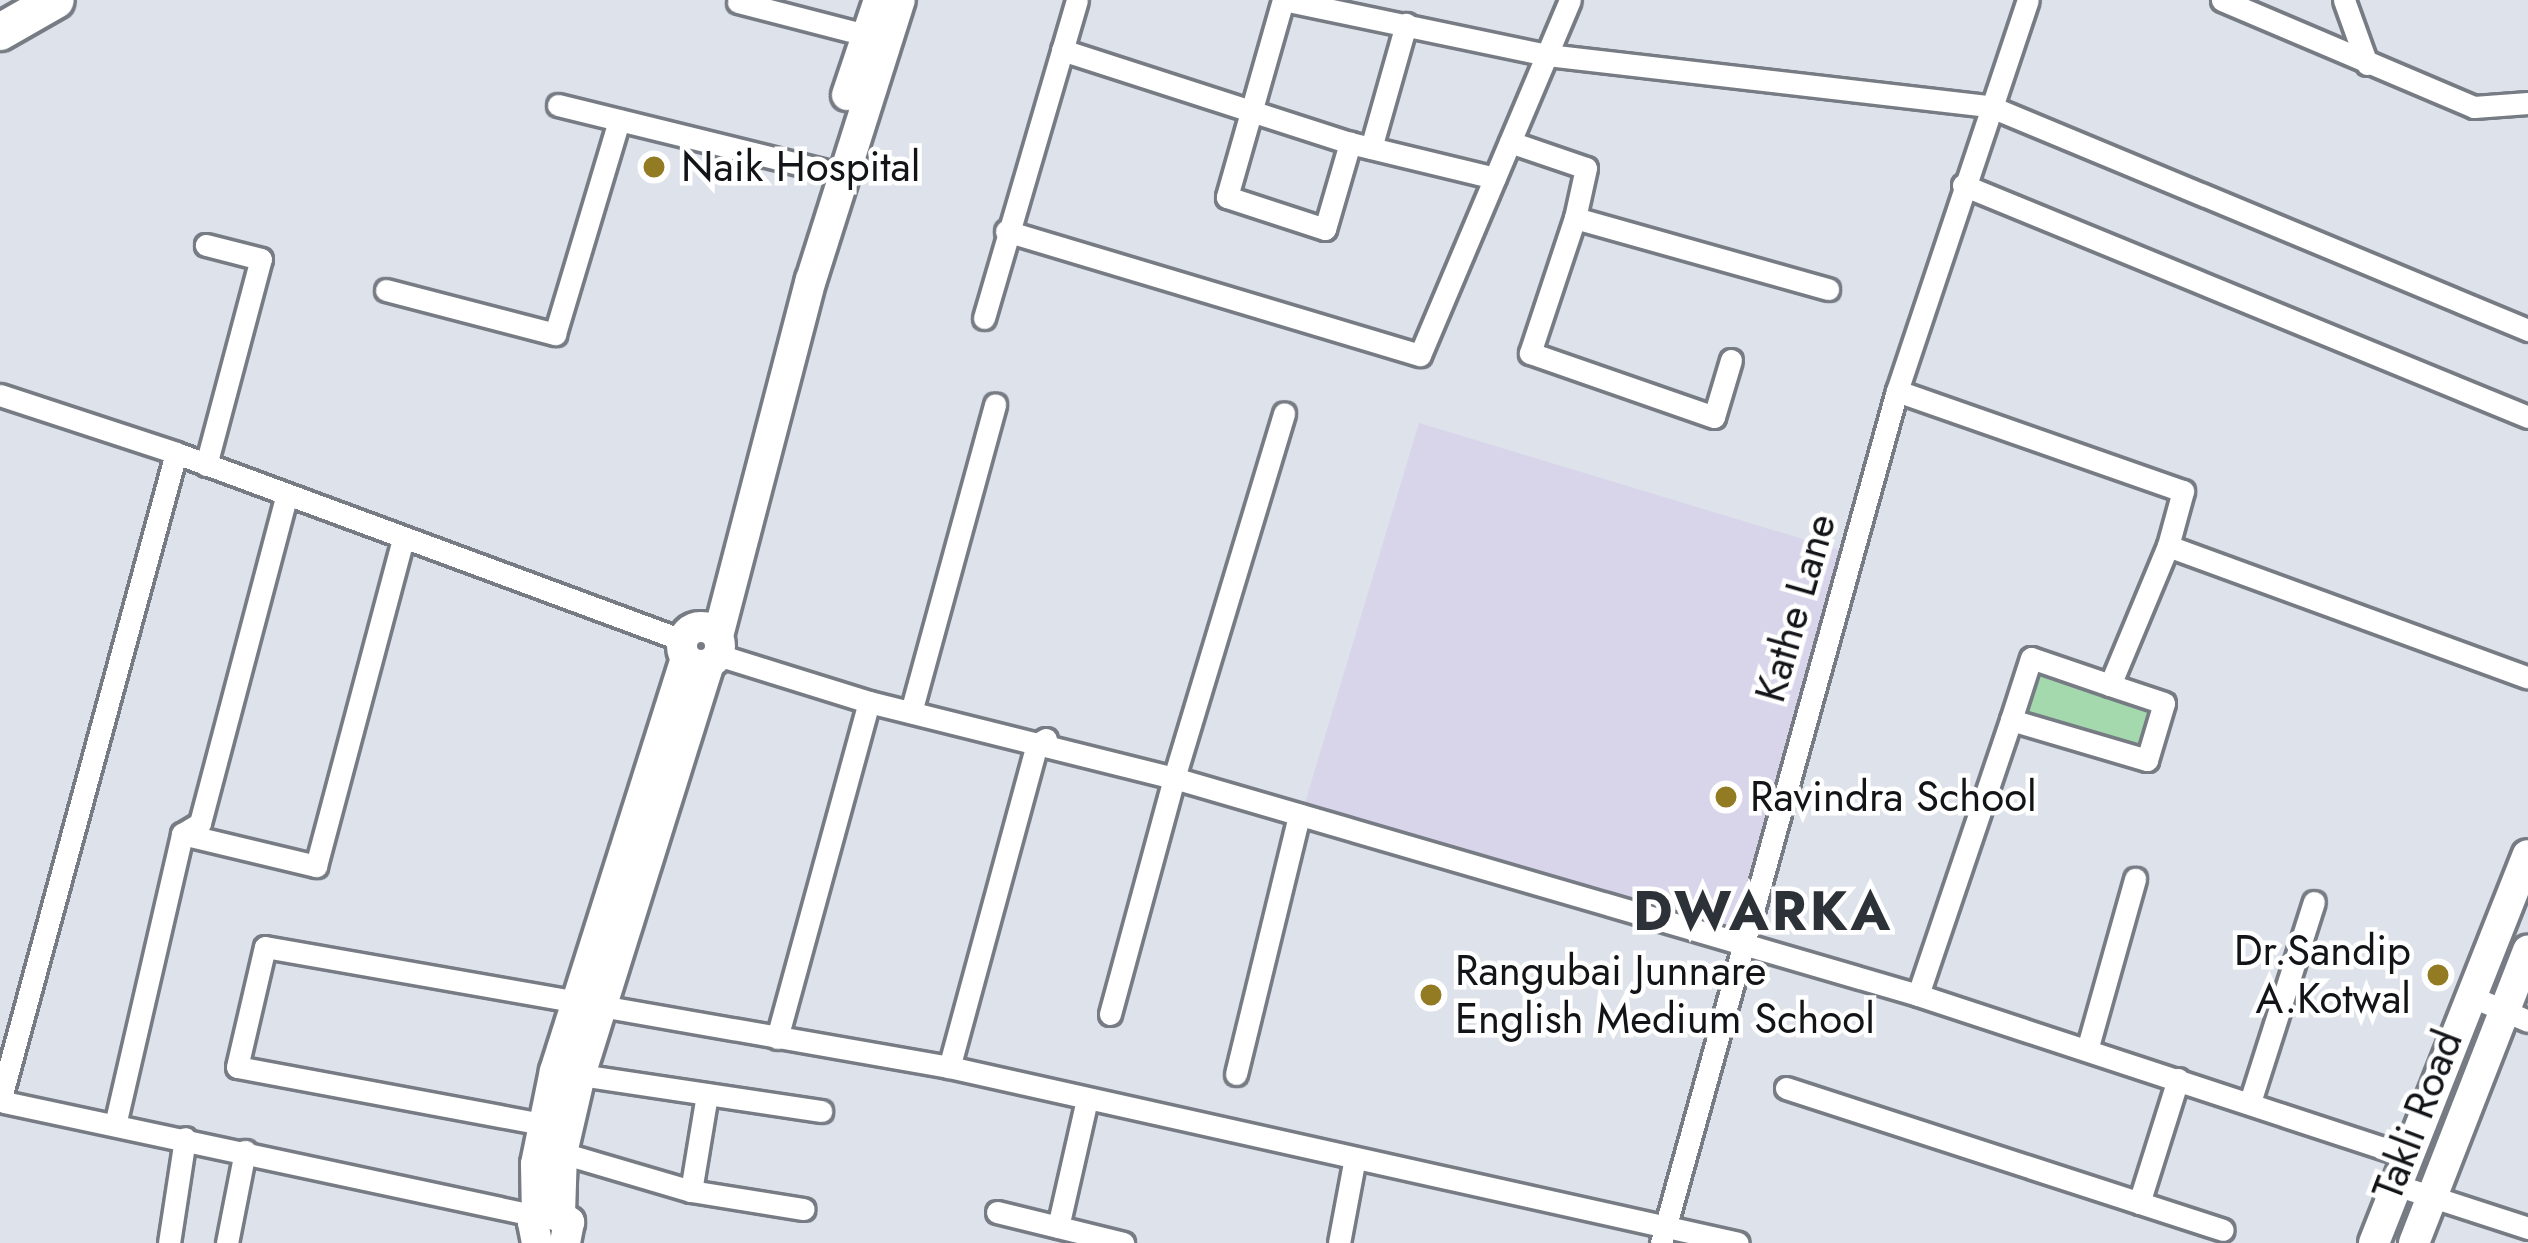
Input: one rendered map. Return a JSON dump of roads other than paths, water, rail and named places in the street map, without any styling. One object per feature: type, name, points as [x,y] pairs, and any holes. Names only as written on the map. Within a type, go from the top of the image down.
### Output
[{"type":"highway","points":[[0,32],[56,0]]},
{"type":"street","points":[[545,1233],[542,1124],[587,1005],[702,647],[879,0]]},
{"type":"street","points":[[832,173],[899,0]]},
{"type":"street","points":[[984,318],[1077,0]]},
{"type":"street","points":[[1406,24],[1325,229],[1227,197],[1284,0],[1337,4],[1546,55],[1989,106],[2528,330]]},
{"type":"street","points":[[1006,231],[1420,356],[1570,0]]},
{"type":"street","name":"Kathe Lane","points":[[1664,1234],[1897,391],[2028,0]]},
{"type":"street","points":[[2222,0],[2474,107],[2528,104]]},
{"type":"street","points":[[2344,0],[2367,64]]},
{"type":"street","points":[[738,2],[866,35]]},
{"type":"street","points":[[1062,50],[1252,114],[1495,178]]},
{"type":"street","points":[[558,105],[832,173]]},
{"type":"street","points":[[386,290],[555,334],[619,120]]},
{"type":"street","points":[[1510,142],[1586,168],[1575,218],[1530,353],[1714,417],[1731,360]]},
{"type":"street","points":[[1964,185],[2528,417]]},
{"type":"street","points":[[1575,218],[1828,289]]},
{"type":"street","points":[[206,245],[261,259],[206,465]]},
{"type":"street","points":[[1897,391],[2183,491],[2168,546],[2110,685]]},
{"type":"street","points":[[0,395],[176,453],[403,542],[869,702],[1174,778],[1918,995],[2250,1102],[2402,1170],[2432,1197],[2528,1228]]},
{"type":"street","points":[[911,712],[995,404]]},
{"type":"street","points":[[1110,1014],[1174,778],[1283,413]]},
{"type":"street","points":[[176,453],[2,1101],[245,1151],[545,1233]]},
{"type":"street","points":[[115,1125],[182,834],[200,823],[286,496]]},
{"type":"street","points":[[182,834],[316,866],[403,542]]},
{"type":"street","points":[[2168,546],[2528,678]]},
{"type":"street","points":[[1918,995],[2031,658],[2164,703],[2146,760],[2011,720]]},
{"type":"street","points":[[777,1038],[869,702]]},
{"type":"street","points":[[949,1067],[1041,742]]},
{"type":"street","points":[[1236,1074],[1299,815]]},
{"type":"street","name":"Takli Road","points":[[2374,1243],[2473,997],[2521,896],[2528,855]]},
{"type":"street","points":[[2087,1050],[2135,879]]},
{"type":"street","points":[[2250,1102],[2314,902]]},
{"type":"street","points":[[542,1124],[237,1066],[257,962],[265,947],[949,1067],[1664,1234],[1738,1243]]},
{"type":"street","name":"Takli Road","points":[[2414,1243],[2515,1016],[2528,950]]},
{"type":"street","points":[[2473,997],[2515,1016]]},
{"type":"street","points":[[545,1233],[580,1075],[587,1005]]},
{"type":"street","points":[[580,1075],[821,1111]]},
{"type":"street","points":[[2139,1203],[2178,1079]]},
{"type":"street","points":[[1786,1088],[2223,1230]]},
{"type":"street","points":[[692,1190],[707,1094]]},
{"type":"street","points":[[1058,1227],[1087,1100]]},
{"type":"street","points":[[169,1243],[185,1138]]},
{"type":"street","points":[[227,1243],[245,1151]]},
{"type":"street","points":[[562,1154],[692,1190],[804,1209]]},
{"type":"street","points":[[1339,1243],[1354,1163]]},
{"type":"street","points":[[997,1212],[1124,1243]]},
{"type":"place","name":"Naik Hospital","points":[[654,167]]},
{"type":"place","name":"Ravindra School","points":[[1726,797]]},
{"type":"place","name":"Dr.Sandip A.Kotwal","points":[[2438,975]]},
{"type":"place","name":"Rangubai Junnare English Medium School","points":[[1431,995]]},
{"type":"district","name":"DWARKA","points":[[1763,911]]}]
